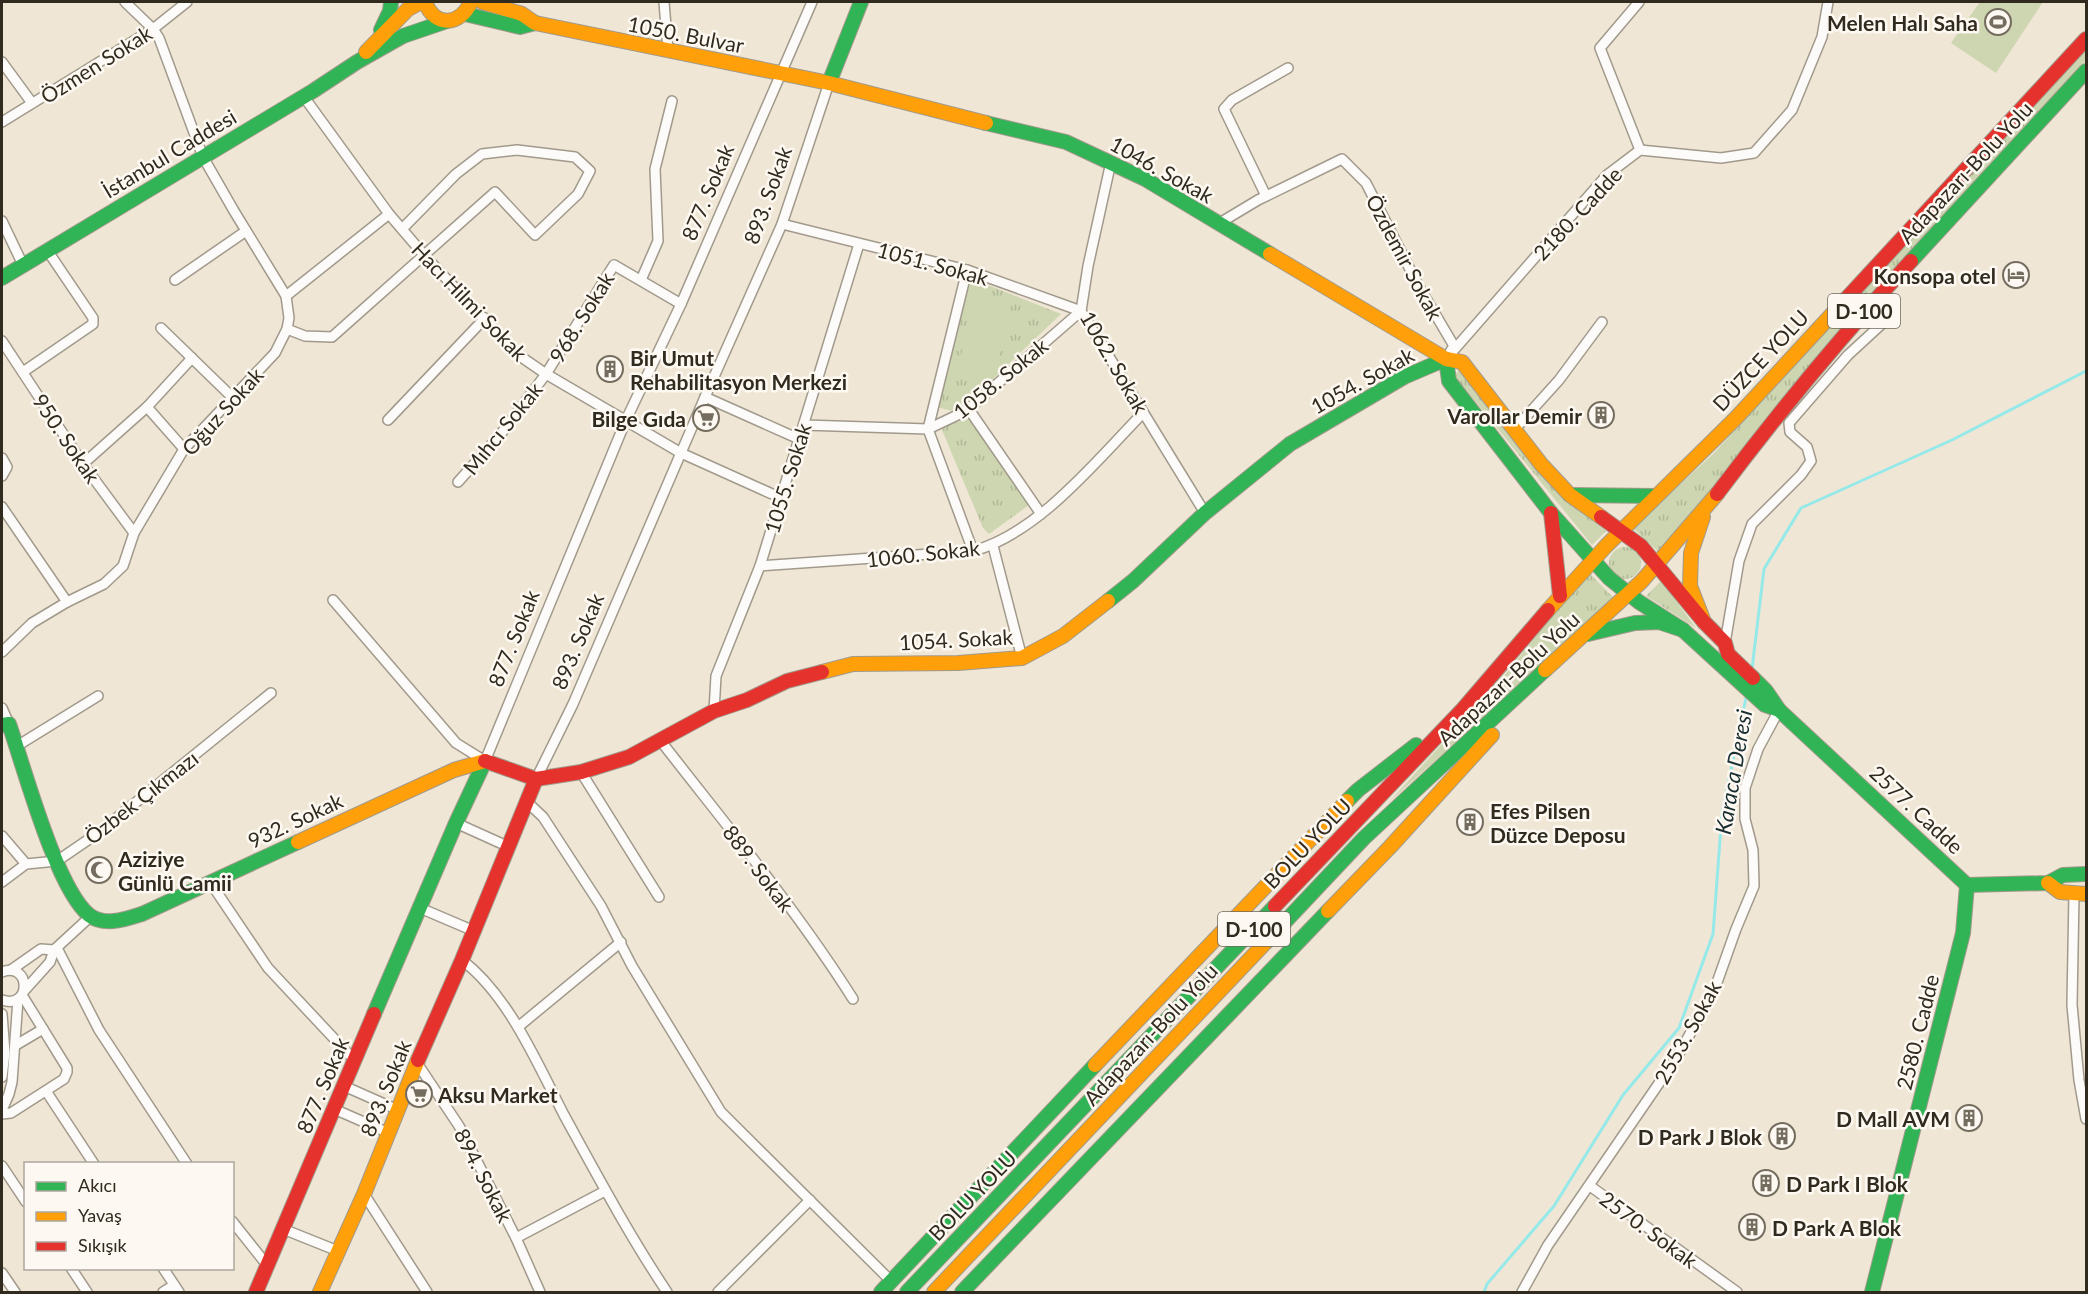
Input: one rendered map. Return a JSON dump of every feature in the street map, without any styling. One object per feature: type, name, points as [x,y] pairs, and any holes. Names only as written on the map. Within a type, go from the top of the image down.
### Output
[{"type":"main road","points":[[377,40],[390,11],[391,2]]},
{"type":"main road","points":[[423,2],[430,14],[447,21]]},
{"type":"main road","name":"İstanbul Caddesi","points":[[357,62],[408,9],[423,2]]},
{"type":"main road","points":[[482,2],[522,14],[535,23]]},
{"type":"main road","name":"893. Sokak","points":[[829,83],[861,2]]},
{"type":"main road","points":[[468,8],[519,27],[535,23]]},
{"type":"main road","name":"İstanbul Caddesi","points":[[2,278],[304,97],[357,62],[403,36],[459,19],[468,8]]},
{"type":"main road","name":"1050. Bulvar","points":[[535,23],[829,83]]},
{"type":"main road","name":"DÜZCE YOLU","points":[[1606,546],[1736,418],[2086,39]]},
{"type":"main road","name":"Adapazarı-Bolu Yolu","points":[[934,1293],[1364,838],[1629,594],[1707,507],[1761,436],[1852,325],[2086,71]]},
{"type":"main road","name":"1046. Sokak","points":[[829,83],[929,110],[1066,142],[1112,162],[1145,179],[1446,359],[1462,362],[1541,464],[1570,495],[1641,546],[1765,698]]},
{"type":"main road","points":[[1446,359],[1449,381],[1551,513],[1609,578],[1683,630],[1728,670],[1779,710]]},
{"type":"main road","name":"1054. Sokak","points":[[536,779],[580,772],[629,757],[714,711],[747,700],[786,681],[853,664],[958,663],[1022,658],[1063,636],[1133,581],[1205,513],[1290,444],[1404,377],[1446,359]]},
{"type":"main road","points":[[1570,495],[1655,496]]},
{"type":"main road","points":[[1704,621],[1690,586],[1691,553],[1707,507]]},
{"type":"main road","points":[[1551,513],[1560,596]]},
{"type":"main road","name":"BOLU YOLU","points":[[907,1293],[1463,709],[1606,546]]},
{"type":"main road","points":[[1586,635],[1635,623],[1659,622],[1683,630]]},
{"type":"main road","points":[[962,1293],[1390,847],[1490,738],[1535,682]]},
{"type":"main road","points":[[881,1293],[1358,790],[1463,709]]},
{"type":"main road","name":"2577. Cadde","points":[[1779,710],[1967,885],[2048,883]]},
{"type":"main road","points":[[5,724],[17,746],[57,861],[80,908],[91,916]]},
{"type":"main road","points":[[485,761],[536,779]]},
{"type":"main road","name":"877. Sokak","points":[[256,1293],[456,823],[485,761]]},
{"type":"main road","name":"932. Sokak","points":[[91,916],[114,922],[129,919],[454,770],[485,761]]},
{"type":"main road","name":"893. Sokak","points":[[320,1293],[364,1194],[536,779]]},
{"type":"main road","points":[[2080,894],[2060,892],[2048,883],[2063,875],[2086,874]]},
{"type":"main road","name":"2580. Cadde","points":[[1872,1293],[1963,933],[1967,885]]},
{"type":"street","points":[[124,2],[153,29]]},
{"type":"street","name":"Özmen Sokak","points":[[2,122],[153,29],[187,2]]},
{"type":"street","points":[[664,2],[668,51]]},
{"type":"street","name":"877. Sokak","points":[[485,761],[626,420],[681,304],[812,2]]},
{"type":"street","points":[[1639,2],[1600,48],[1640,150]]},
{"type":"street","name":"2180. Cadde","points":[[1446,359],[1607,175],[1640,150],[1721,158],[1754,153],[1792,110],[1822,38],[1828,2]]},
{"type":"street","name":"Oğuz Sokak","points":[[2,652],[32,623],[104,584],[123,566],[134,533],[184,449],[275,353],[287,329],[289,318],[286,296],[203,157],[159,38],[153,29]]},
{"type":"street","points":[[2,62],[32,103]]},
{"type":"street","points":[[1218,224],[1266,196],[1224,109],[1232,100],[1288,68]]},
{"type":"street","name":"893. Sokak","points":[[536,779],[573,704],[782,224],[829,83]]},
{"type":"street","name":"Hacı Hilmi Sokak","points":[[304,97],[389,214],[424,255],[517,354],[546,374],[681,453],[781,498]]},
{"type":"street","points":[[641,280],[658,241],[655,169],[672,100]]},
{"type":"street","points":[[287,329],[305,336],[333,337],[495,192],[535,236],[578,194],[590,171],[575,157],[517,150],[482,154],[456,174],[402,229]]},
{"type":"street","name":"Özdemir Sokak","points":[[1266,196],[1342,159],[1366,183],[1418,285],[1454,346],[1446,359]]},
{"type":"street","name":"1062. Sokak","points":[[1112,162],[1088,266],[1081,311],[1205,513]]},
{"type":"street","points":[[286,296],[389,214]]},
{"type":"street","points":[[2,221],[23,265]]},
{"type":"street","name":"1051. Sokak","points":[[782,224],[967,270],[1081,311]]},
{"type":"street","points":[[175,280],[246,231]]},
{"type":"street","name":"1055. Sokak","points":[[714,711],[716,676],[760,566],[859,244]]},
{"type":"street","points":[[23,372],[93,324],[93,318],[47,250]]},
{"type":"street","name":"968. Sokak","points":[[546,374],[614,265],[681,304]]},
{"type":"street","points":[[967,270],[928,429],[973,551]]},
{"type":"street","name":"1058. Sokak","points":[[804,425],[928,429],[968,408],[1081,311]]},
{"type":"street","points":[[388,420],[485,318]]},
{"type":"street","points":[[1727,649],[1739,561],[1752,524],[1801,475],[1811,461],[1807,447],[1790,432],[1788,423],[1848,355],[1885,321]]},
{"type":"street","points":[[1514,430],[1559,380],[1602,322]]},
{"type":"street","points":[[161,328],[232,398]]},
{"type":"street","name":"950. Sokak","points":[[2,341],[83,465],[134,533]]},
{"type":"street","points":[[83,465],[147,407],[192,358]]},
{"type":"street","name":"Mıhcı Sokak","points":[[458,482],[500,435],[546,374]]},
{"type":"street","points":[[705,397],[799,439]]},
{"type":"street","points":[[147,407],[184,449]]},
{"type":"street","points":[[968,408],[1041,514]]},
{"type":"street","name":"1060. Sokak","points":[[760,566],[973,551],[993,546],[1049,508],[1143,413]]},
{"type":"street","points":[[2,458],[7,467],[2,476]]},
{"type":"street","points":[[2,507],[67,602]]},
{"type":"street","points":[[993,546],[1022,658]]},
{"type":"street","points":[[333,600],[456,743],[485,761]]},
{"type":"street","name":"Özbek Çıkmazı","points":[[26,864],[57,861],[98,833],[271,693]]},
{"type":"street","points":[[17,746],[98,696]]},
{"type":"street","points":[[2,708],[5,724]]},
{"type":"street","name":"2553. Sokak","points":[[1522,1293],[1548,1245],[1677,1057],[1714,991],[1754,886],[1753,850],[1745,819],[1745,788],[1758,748],[1779,710]]},
{"type":"street","name":"889. Sokak","points":[[660,740],[806,930],[853,999]]},
{"type":"street","points":[[580,772],[658,897]]},
{"type":"street","points":[[527,802],[538,811],[601,906],[632,966],[721,1112],[892,1282]]},
{"type":"street","points":[[456,823],[509,847]]},
{"type":"street","points":[[2,836],[26,864],[2,882]]},
{"type":"street","points":[[210,882],[268,968],[355,1060]]},
{"type":"street","points":[[2080,894],[2072,1005],[2079,1080],[2086,1119]]},
{"type":"street","points":[[420,908],[474,931]]},
{"type":"street","points":[[2,1000],[7,1002],[21,995],[50,962],[55,949],[91,916]]},
{"type":"street","points":[[518,1027],[621,942]]},
{"type":"street","points":[[5,971],[42,949],[55,949]]},
{"type":"street","points":[[55,949],[99,1030],[186,1162]]},
{"type":"street","points":[[462,960],[492,990],[518,1027],[605,1191],[667,1293]]},
{"type":"street","points":[[5,971],[20,975],[23,980],[21,995],[16,1045],[9,1094],[2,1112],[11,1113],[64,1079],[67,1072],[67,1068],[21,995]]},
{"type":"street","points":[[2,1014],[5,1053],[2,1077]]},
{"type":"street","points":[[16,1045],[42,1029]]},
{"type":"street","name":"894. Sokak","points":[[417,1063],[459,1126],[516,1238],[540,1293]]},
{"type":"street","points":[[344,1086],[398,1110]]},
{"type":"street","points":[[46,1091],[93,1162]]},
{"type":"street","points":[[334,1109],[389,1133]]},
{"type":"street","points":[[2,1166],[24,1199]]},
{"type":"street","name":"2570. Sokak","points":[[1590,1186],[1737,1293]]},
{"type":"street","points":[[516,1238],[605,1191]]},
{"type":"street","points":[[364,1194],[427,1293]]},
{"type":"street","points":[[718,1293],[810,1200]]},
{"type":"street","points":[[234,1224],[267,1265]]},
{"type":"street","points":[[283,1229],[338,1251]]},
{"type":"street","points":[[72,1270],[87,1293]]},
{"type":"street","points":[[164,1270],[176,1289],[164,1293]]},
{"type":"street","points":[[2,1274],[15,1293]]},
{"type":"green space","name":"Melen Halı Saha","points":[[1980,2],[2043,2],[1996,73],[1951,43]]},
{"type":"green space","points":[[2086,50],[2086,60],[1882,281],[1660,553],[1633,528],[1713,454]]},
{"type":"green space","points":[[970,278],[1061,314],[977,394],[953,411],[936,407]]},
{"type":"green space","points":[[977,293],[1012,302],[994,375],[958,366]]},
{"type":"green space","points":[[1459,371],[1533,466],[1569,503],[1606,531],[1592,545],[1454,375]]},
{"type":"green space","points":[[972,418],[1029,505],[989,534],[983,528],[942,430],[946,425]]},
{"type":"green space","points":[[1625,547],[1636,552],[1641,563],[1636,574],[1625,579],[1614,574],[1609,563],[1614,552]]},
{"type":"green space","points":[[1588,572],[1615,599],[1389,802],[1504,676]]},
{"type":"green space","points":[[1662,580],[1662,582],[1696,628],[1646,596]]},
{"type":"waterway","name":"Karaca Deresi","points":[[1752,669],[1764,569],[1801,508],[1952,440],[2086,371]]},
{"type":"waterway","name":"Karaca Deresi","points":[[1484,1292],[1487,1284],[1554,1206],[1623,1095],[1679,1028],[1713,934],[1722,813],[1747,693]]},
{"type":"traffic: fast","points":[[381,30],[390,11],[391,2]]},
{"type":"traffic: fast","points":[[829,83],[861,2]]},
{"type":"traffic: fast","points":[[465,14],[520,27],[535,23]]},
{"type":"traffic: fast","points":[[2,278],[313,91],[357,62],[403,36],[447,21]]},
{"type":"traffic: fast","points":[[1911,261],[2086,71]]},
{"type":"traffic: fast","points":[[986,123],[1066,142],[1145,179],[1270,254]]},
{"type":"traffic: fast","points":[[1446,359],[1449,381],[1551,513],[1609,578],[1639,602],[1683,630],[1765,705],[1779,710]]},
{"type":"traffic: fast","points":[[1108,601],[1133,581],[1205,513],[1290,444],[1404,377],[1446,359]]},
{"type":"traffic: fast","points":[[1570,495],[1655,496]]},
{"type":"traffic: fast","points":[[1588,634],[1635,623],[1659,622],[1683,630]]},
{"type":"traffic: fast","points":[[1266,942],[1364,838],[1545,670]]},
{"type":"traffic: fast","points":[[1753,678],[1766,691],[1779,710],[1967,885],[2048,883],[2063,875],[2086,874]]},
{"type":"traffic: fast","points":[[2,725],[9,724],[42,826],[65,880],[77,901],[95,919],[115,921],[142,914],[298,842]]},
{"type":"traffic: fast","points":[[1347,801],[1416,745]]},
{"type":"traffic: fast","points":[[374,1014],[485,761]]},
{"type":"traffic: fast","points":[[1872,1292],[1963,933],[1967,885]]},
{"type":"traffic: fast","points":[[907,1292],[1275,906]]},
{"type":"traffic: fast","points":[[962,1292],[1328,911]]},
{"type":"traffic: fast","points":[[881,1292],[1095,1065]]},
{"type":"traffic: slow","points":[[366,52],[408,9],[421,2]]},
{"type":"traffic: slow","points":[[425,2],[435,16],[448,21],[461,16],[471,2]]},
{"type":"traffic: slow","points":[[482,2],[522,14],[535,23],[829,83],[986,123]]},
{"type":"traffic: slow","points":[[1270,254],[1446,359],[1462,362],[1541,464],[1570,495],[1601,517]]},
{"type":"traffic: slow","points":[[1548,610],[1606,546],[1736,418],[1835,311]]},
{"type":"traffic: slow","points":[[1545,670],[1642,581],[1717,494]]},
{"type":"traffic: slow","points":[[1703,517],[1691,553],[1690,586],[1704,622]]},
{"type":"traffic: slow","points":[[822,672],[853,664],[958,663],[1022,658],[1063,636],[1108,601]]},
{"type":"traffic: slow","points":[[1328,911],[1492,735]]},
{"type":"traffic: slow","points":[[298,842],[454,770],[485,761]]},
{"type":"traffic: slow","points":[[1095,1065],[1347,801]]},
{"type":"traffic: slow","points":[[2048,883],[2060,892],[2086,894]]},
{"type":"traffic: slow","points":[[934,1292],[1266,942]]},
{"type":"traffic: slow","points":[[320,1292],[364,1194],[418,1060]]},
{"type":"traffic: jam","points":[[1835,311],[2086,39]]},
{"type":"traffic: jam","points":[[1717,494],[1811,375],[1911,261]]},
{"type":"traffic: jam","points":[[1551,513],[1560,596]]},
{"type":"traffic: jam","points":[[1601,517],[1641,546],[1704,622],[1725,643],[1728,654],[1753,678]]},
{"type":"traffic: jam","points":[[1275,906],[1463,709],[1548,610]]},
{"type":"traffic: jam","points":[[485,761],[536,779],[581,772],[629,757],[714,711],[747,700],[787,681],[822,672]]},
{"type":"traffic: jam","points":[[418,1060],[462,960],[536,779]]},
{"type":"traffic: jam","points":[[256,1292],[374,1014]]},
{"type":"place","name":"Melen Halı Saha","points":[[1998,22]]},
{"type":"place","name":"Konsopa otel","points":[[2016,275]]},
{"type":"place","name":"Bir Umut Rehabilitasyon Merkezi","points":[[610,369]]},
{"type":"place","name":"Varollar Demir","points":[[1601,415]]},
{"type":"place","name":"Bilge Gıda","points":[[706,418]]},
{"type":"place","name":"Efes Pilsen Düzce Deposu","points":[[1470,822]]},
{"type":"place","name":"Aziziye Günlü Camii","points":[[99,870]]},
{"type":"place","name":"Aksu Market","points":[[419,1094]]},
{"type":"place","name":"D Mall AVM","points":[[1969,1118]]},
{"type":"place","name":"D Park J Blok","points":[[1782,1136]]},
{"type":"place","name":"D Park I Blok","points":[[1766,1183]]},
{"type":"place","name":"D Park A Blok","points":[[1752,1227]]}]
